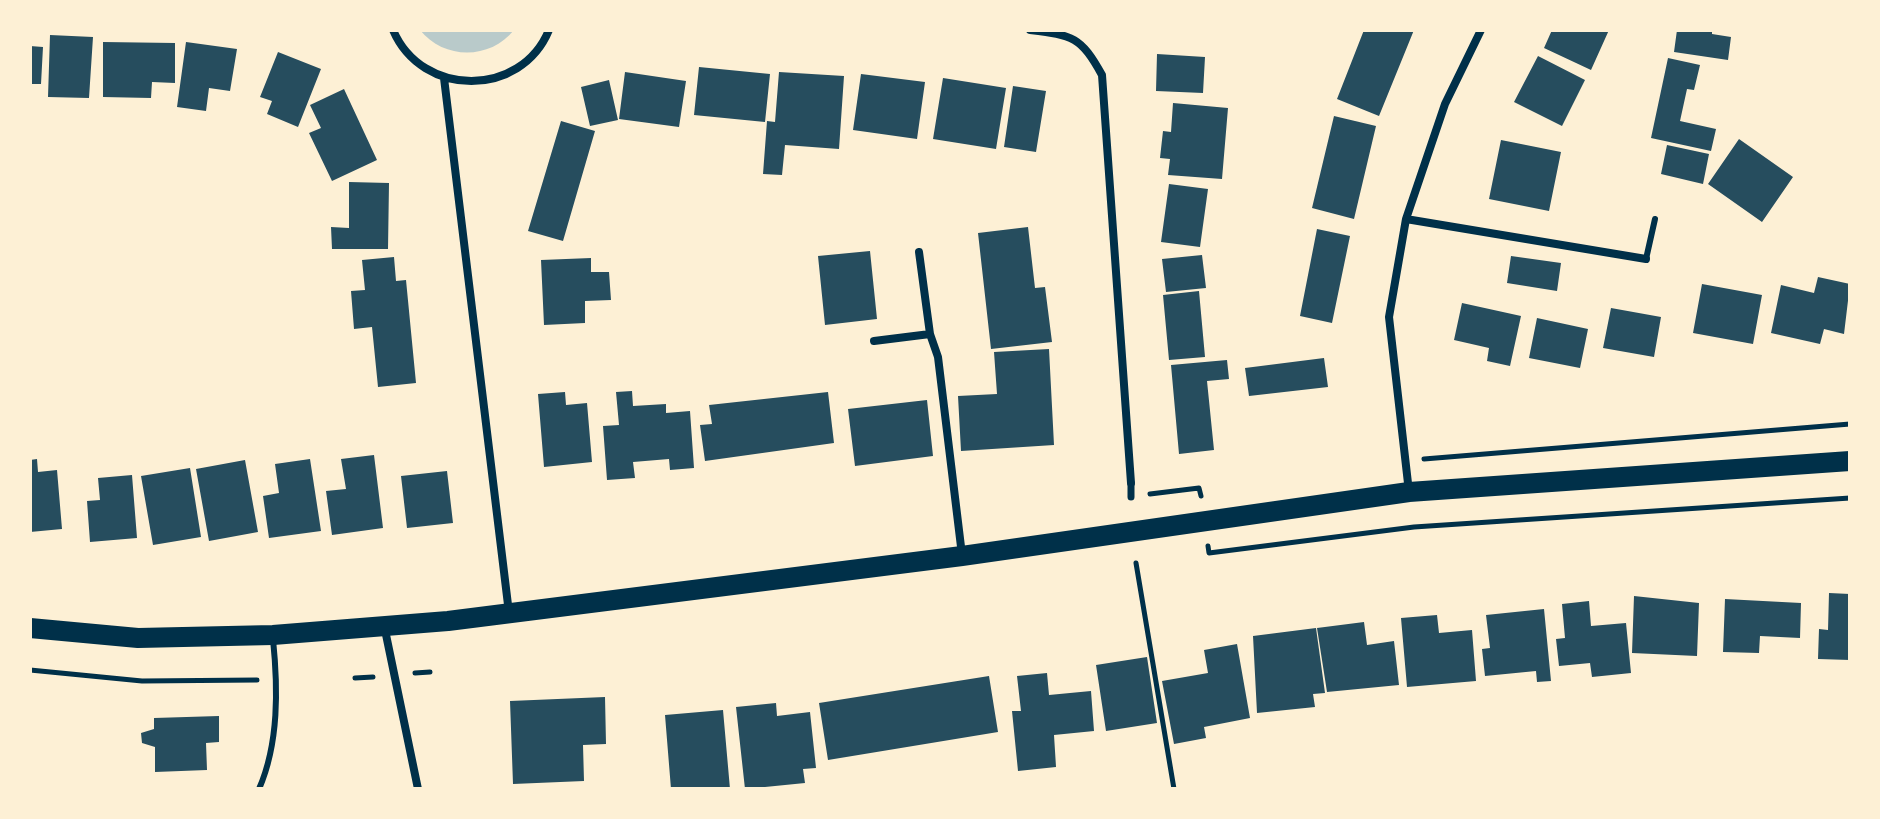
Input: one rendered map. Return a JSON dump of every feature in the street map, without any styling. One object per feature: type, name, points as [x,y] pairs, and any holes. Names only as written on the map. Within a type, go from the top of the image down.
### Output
[{"type":"main road","points":[[30,628],[138,638],[273,635],[510,614],[962,556],[1409,492],[1850,461]]},
{"type":"street","points":[[393,30],[416,62],[444,78],[479,82],[502,77],[528,61],[549,30]]},
{"type":"street","points":[[1030,30],[1056,33],[1086,46],[1102,75],[1131,497]]},
{"type":"street","points":[[1409,492],[1389,317],[1406,219],[1445,104],[1481,30]]},
{"type":"street","points":[[444,78],[510,614]]},
{"type":"street","points":[[1406,219],[1646,259]]},
{"type":"street","points":[[919,252],[930,334],[938,357],[962,556]]},
{"type":"street","points":[[874,341],[930,334]]},
{"type":"street","points":[[384,625],[418,789]]},
{"type":"lane","points":[[1646,259],[1655,219]]},
{"type":"lane","points":[[259,789],[265,775],[276,709],[273,635]]},
{"type":"path","points":[[1407,460],[1850,424]]},
{"type":"path","points":[[1131,497],[1199,488]]},
{"type":"path","points":[[1209,553],[1430,526],[1850,498]]},
{"type":"path","points":[[1136,563],[1174,789]]},
{"type":"path","points":[[30,670],[142,681],[254,681],[277,676]]},
{"type":"shaded area","points":[[420,30],[514,30],[493,47],[467,52],[441,47]]},
{"type":"building","points":[[1364,30],[1414,30],[1379,116],[1337,99]]},
{"type":"building","points":[[1552,30],[1609,30],[1591,70],[1544,48]]},
{"type":"building","points":[[1677,30],[1712,30],[1712,34],[1731,37],[1728,60],[1674,52]]},
{"type":"building","points":[[50,35],[93,37],[89,98],[48,97]]},
{"type":"building","points":[[103,42],[175,43],[175,83],[152,82],[151,98],[103,97]]},
{"type":"building","points":[[186,42],[237,49],[230,91],[209,88],[206,111],[177,107]]},
{"type":"building","points":[[30,46],[43,47],[41,84],[30,84]]},
{"type":"building","points":[[278,52],[321,69],[298,127],[267,114],[272,101],[260,97]]},
{"type":"building","points":[[1157,54],[1205,57],[1203,93],[1156,91]]},
{"type":"building","points":[[1538,56],[1585,80],[1562,126],[1514,102]]},
{"type":"building","points":[[1668,58],[1700,65],[1694,90],[1687,89],[1680,121],[1716,129],[1711,151],[1651,138]]},
{"type":"building","points":[[699,67],[770,74],[765,122],[694,115]]},
{"type":"building","points":[[625,72],[686,81],[679,127],[619,119]]},
{"type":"building","points":[[779,72],[844,76],[839,149],[785,145],[782,175],[763,174],[767,121],[775,122]]},
{"type":"building","points":[[861,74],[925,82],[917,139],[853,130]]},
{"type":"building","points":[[943,78],[1006,88],[996,149],[933,139]]},
{"type":"building","points":[[609,80],[618,120],[590,126],[581,87]]},
{"type":"building","points":[[1013,86],[1046,91],[1036,152],[1004,147]]},
{"type":"building","points":[[344,89],[377,160],[332,181],[309,133],[321,128],[310,105]]},
{"type":"building","points":[[1173,103],[1228,108],[1222,179],[1168,175],[1170,159],[1160,158],[1163,131],[1171,132]]},
{"type":"building","points":[[1334,116],[1376,126],[1354,219],[1312,208]]},
{"type":"building","points":[[561,121],[595,131],[563,241],[528,231]]},
{"type":"building","points":[[1739,139],[1793,177],[1762,222],[1708,184]]},
{"type":"building","points":[[1501,140],[1561,152],[1549,211],[1489,199]]},
{"type":"building","points":[[1667,145],[1709,154],[1703,184],[1661,174]]},
{"type":"building","points":[[349,182],[389,183],[388,249],[332,249],[331,227],[349,228]]},
{"type":"building","points":[[1169,184],[1208,189],[1200,247],[1161,242]]},
{"type":"building","points":[[1028,227],[1035,288],[1045,287],[1052,342],[991,349],[978,233]]},
{"type":"building","points":[[1317,229],[1350,236],[1332,323],[1300,316]]},
{"type":"building","points":[[870,251],[877,319],[825,325],[818,256]]},
{"type":"building","points":[[1202,255],[1206,288],[1166,292],[1162,259]]},
{"type":"building","points":[[1511,256],[1561,263],[1557,291],[1507,283]]},
{"type":"building","points":[[394,257],[396,281],[406,280],[416,383],[378,387],[372,327],[354,329],[351,291],[365,290],[362,260]]},
{"type":"building","points":[[591,258],[591,272],[609,272],[611,300],[585,301],[585,323],[544,325],[541,260]]},
{"type":"building","points":[[1818,277],[1850,284],[1844,334],[1824,329],[1820,344],[1771,333],[1781,285],[1814,293]]},
{"type":"building","points":[[1702,284],[1762,295],[1753,344],[1693,333]]},
{"type":"building","points":[[1199,291],[1205,357],[1169,360],[1163,295]]},
{"type":"building","points":[[1462,303],[1521,316],[1510,366],[1487,361],[1489,348],[1454,340]]},
{"type":"building","points":[[1611,308],[1661,317],[1654,357],[1603,348]]},
{"type":"building","points":[[1537,318],[1588,329],[1580,368],[1529,358]]},
{"type":"building","points":[[1049,349],[1054,445],[961,451],[958,396],[997,394],[994,352]]},
{"type":"building","points":[[1324,358],[1328,387],[1249,396],[1245,368]]},
{"type":"building","points":[[1227,360],[1229,379],[1207,381],[1214,450],[1179,454],[1171,365]]},
{"type":"building","points":[[632,391],[633,406],[666,404],[666,413],[690,411],[694,468],[670,470],[669,459],[633,462],[635,478],[607,480],[603,426],[619,425],[616,392]]},
{"type":"building","points":[[565,392],[566,405],[587,403],[592,462],[544,467],[538,394]]},
{"type":"building","points":[[828,392],[834,443],[705,461],[700,425],[712,424],[709,405]]},
{"type":"building","points":[[927,400],[933,456],[855,466],[848,409]]},
{"type":"building","points":[[374,455],[383,528],[332,535],[326,491],[346,489],[341,459]]},
{"type":"building","points":[[37,459],[38,472],[57,470],[62,529],[30,532],[30,460]]},
{"type":"building","points":[[310,459],[321,531],[269,538],[263,496],[279,493],[275,464]]},
{"type":"building","points":[[245,460],[258,532],[209,541],[196,469]]},
{"type":"building","points":[[190,468],[201,537],[153,545],[141,476]]},
{"type":"building","points":[[447,471],[453,523],[407,528],[401,476]]},
{"type":"building","points":[[132,475],[137,538],[90,542],[87,501],[100,500],[98,478]]},
{"type":"building","points":[[1829,593],[1850,594],[1850,660],[1818,659],[1819,629],[1828,630]]},
{"type":"building","points":[[1634,596],[1699,603],[1697,656],[1632,653]]},
{"type":"building","points":[[1725,599],[1801,603],[1800,638],[1760,636],[1759,653],[1723,652]]},
{"type":"building","points":[[1589,601],[1591,626],[1626,623],[1631,673],[1592,677],[1590,663],[1559,666],[1556,639],[1565,638],[1562,604]]},
{"type":"building","points":[[1544,609],[1551,681],[1537,682],[1536,671],[1485,676],[1482,649],[1490,648],[1486,615]]},
{"type":"building","points":[[1437,615],[1439,633],[1472,630],[1476,681],[1407,687],[1401,618]]},
{"type":"building","points":[[1364,622],[1367,645],[1394,641],[1399,685],[1327,692],[1317,628]]},
{"type":"building","points":[[1316,628],[1325,693],[1313,694],[1315,707],[1257,713],[1253,636]]},
{"type":"building","points":[[1237,644],[1250,718],[1204,727],[1206,738],[1174,744],[1162,681],[1208,673],[1204,650]]},
{"type":"building","points":[[1147,657],[1157,723],[1106,731],[1096,665]]},
{"type":"building","points":[[1047,673],[1049,695],[1091,691],[1094,731],[1054,735],[1056,767],[1018,771],[1012,711],[1021,711],[1017,676]]},
{"type":"building","points":[[989,676],[998,732],[828,760],[819,703]]},
{"type":"building","points":[[605,697],[606,744],[583,745],[584,781],[513,784],[510,701]]},
{"type":"building","points":[[776,703],[777,716],[810,712],[816,768],[803,769],[805,783],[745,789],[736,707]]},
{"type":"building","points":[[723,710],[730,789],[671,789],[665,715]]},
{"type":"building","points":[[219,716],[219,742],[206,743],[207,770],[155,772],[155,747],[142,743],[141,733],[154,729],[154,718]]}]
